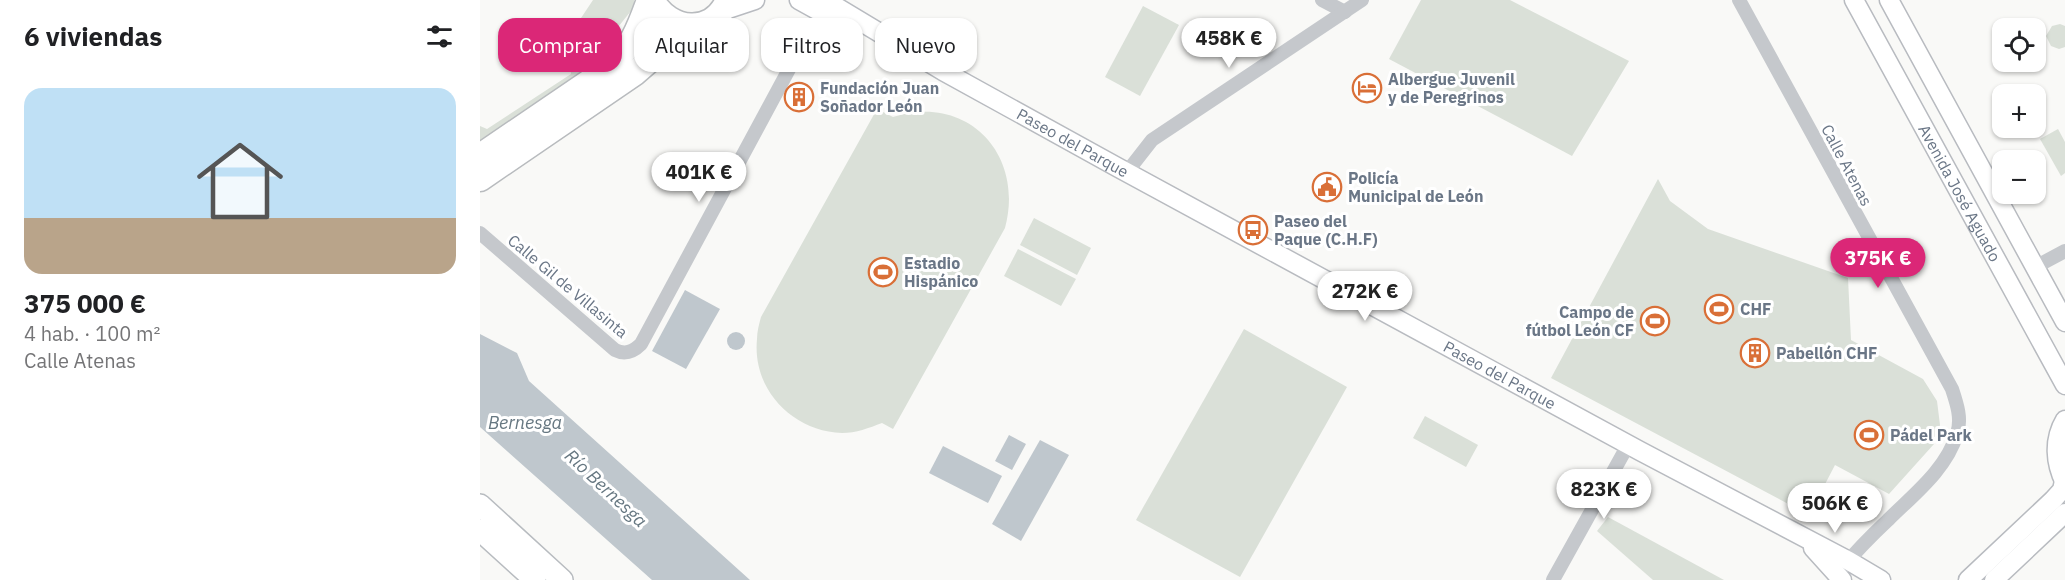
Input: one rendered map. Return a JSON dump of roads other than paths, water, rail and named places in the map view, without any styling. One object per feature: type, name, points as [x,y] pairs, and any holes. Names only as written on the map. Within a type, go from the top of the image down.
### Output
[{"type":"highway","points":[[650,0],[666,18]]},
{"type":"highway","points":[[482,170],[621,57],[638,32],[650,0]]},
{"type":"highway","points":[[710,18],[728,3]]},
{"type":"highway","points":[[482,170],[635,72]]},
{"type":"main road","points":[[480,505],[562,580]]},
{"type":"main road","points":[[480,530],[535,580]]},
{"type":"street","points":[[728,3],[755,0]]},
{"type":"street","name":"Paseo del Parque","points":[[799,0],[827,8],[875,32]]},
{"type":"street","points":[[1322,0],[1345,12]]},
{"type":"street","points":[[1127,172],[1152,140],[1362,0]]},
{"type":"street","name":"Calle Atenas","points":[[1739,0],[1952,389],[1959,411],[1958,432],[1950,452],[1936,473],[1857,550],[1842,569],[1842,580]]},
{"type":"street","name":"Avenida José Aguado","points":[[1854,0],[2065,386]]},
{"type":"street","name":"Avenida José Aguado","points":[[1889,0],[2065,322]]},
{"type":"street","name":"Paseo del Parque","points":[[827,8],[875,34]]},
{"type":"street","name":"Calle Gil de Villasinta","points":[[480,233],[615,350],[621,353],[637,348],[801,47],[827,8]]},
{"type":"street","name":"Paseo del Parque","points":[[945,72],[1628,445],[1881,580]]},
{"type":"street","points":[[2035,267],[2065,251]]},
{"type":"street","points":[[1968,580],[2062,490],[2064,482],[2058,468],[2056,453],[2057,438],[2065,420]]},
{"type":"street","points":[[1552,580],[1628,445]]},
{"type":"street","points":[[1994,580],[2065,513]]},
{"type":"street","name":"Paseo del Parque","points":[[1806,540],[1842,580]]},
{"type":"street","points":[[1868,580],[1875,580]]},
{"type":"water","points":[[685,290],[720,309],[686,369],[652,351]]},
{"type":"water","points":[[732,332],[740,332],[745,337],[743,348],[732,350],[727,345],[727,337]]},
{"type":"water","name":"Bernesga","points":[[480,334],[517,353],[529,381],[750,580],[652,580],[480,427]]},
{"type":"water","points":[[1009,435],[1026,444],[1012,470],[995,461]]},
{"type":"water","points":[[1040,440],[1069,455],[1021,541],[992,524]]},
{"type":"water","points":[[943,446],[1002,476],[988,503],[929,473]]},
{"type":"place","name":"Albergue Juvenil y de Peregrinos","points":[[1367,88]]},
{"type":"place","name":"Fundación Juan Soñador León","points":[[799,97]]},
{"type":"place","name":"Policía Municipal de León","points":[[1327,187]]},
{"type":"place","name":"Paseo del Paque (C.H.F)","points":[[1253,230]]},
{"type":"place","name":"Estadio Hispánico","points":[[883,272]]},
{"type":"place","name":"CHF","points":[[1719,309]]},
{"type":"place","name":"Campo de fútbol León CF","points":[[1655,321]]},
{"type":"place","name":"Pabellón CHF","points":[[1755,353]]},
{"type":"place","name":"Pádel Park","points":[[1869,435]]},
{"type":"water label","name":"Río Bernesga","points":[[606,488]]}]
